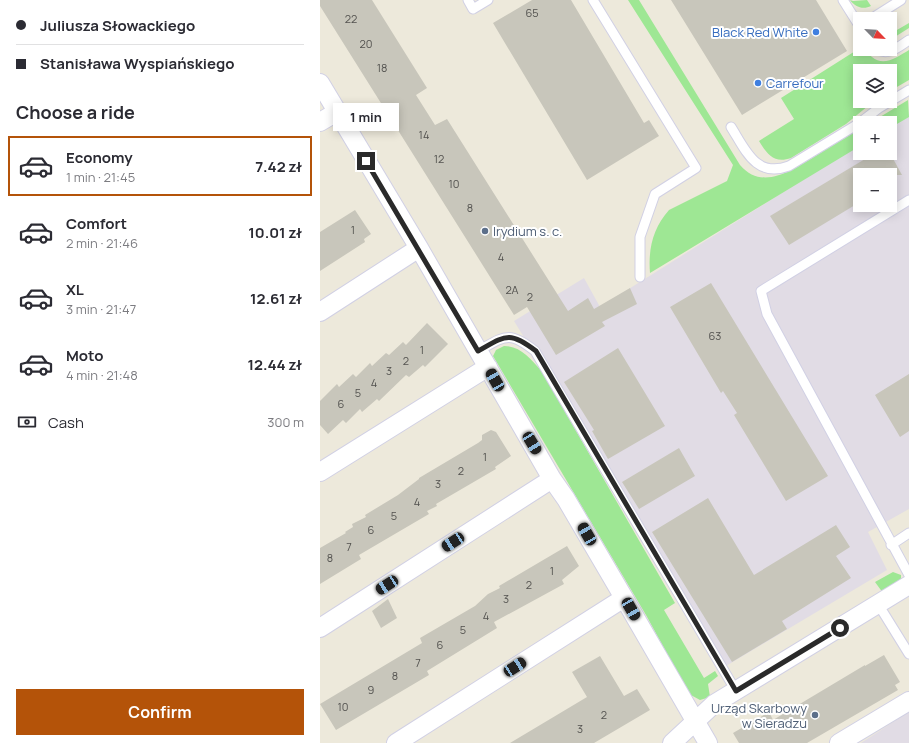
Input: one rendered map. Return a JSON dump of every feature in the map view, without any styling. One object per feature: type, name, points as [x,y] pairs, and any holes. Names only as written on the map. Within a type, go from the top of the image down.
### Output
[{"type":"street","points":[[320,83],[419,248],[552,479],[566,498],[708,743]]},
{"type":"street","points":[[320,122],[337,112]]},
{"type":"street","points":[[320,312],[419,248]]},
{"type":"street","points":[[320,472],[488,367]]},
{"type":"street","points":[[320,628],[552,479]]},
{"type":"street","points":[[672,743],[714,704],[909,585]]},
{"type":"street","points":[[396,743],[624,598]]},
{"type":"street","points":[[838,743],[909,701]]},
{"type":"lane","points":[[468,0],[473,9],[488,0]]},
{"type":"lane","points":[[593,0],[696,168],[655,194],[640,237],[640,277]]},
{"type":"lane","points":[[843,0],[853,15]]},
{"type":"lane","points":[[882,12],[901,0]]},
{"type":"lane","points":[[897,47],[909,40]]},
{"type":"lane","points":[[731,127],[756,164],[768,169],[779,169],[789,166],[852,128],[909,90]]},
{"type":"lane","points":[[909,200],[761,291],[766,314],[891,545],[909,575]]},
{"type":"lane","points":[[478,351],[502,338],[511,336],[523,341],[536,351],[736,691]]},
{"type":"lane","points":[[891,545],[909,533]]},
{"type":"lane","points":[[878,604],[909,654]]},
{"type":"shaded area","points":[[909,114],[909,509],[868,532],[887,570],[726,666],[514,321],[584,278],[600,307],[853,148],[853,160],[897,160],[897,121]]},
{"type":"shaded area","points":[[909,712],[909,743],[861,743]]},
{"type":"green space","points":[[628,0],[639,0],[740,165],[749,173],[758,177],[778,175],[808,161],[853,133],[853,150],[650,273],[651,247],[655,232],[669,210],[727,181],[733,165]]},
{"type":"green space","points":[[850,0],[867,0],[871,6],[865,8],[859,7]]},
{"type":"green space","points":[[909,23],[909,28],[897,36],[897,30]]},
{"type":"green space","points":[[909,50],[909,80],[897,87],[897,64],[853,64],[853,108],[865,108],[856,116],[853,116],[853,118],[846,124],[791,158],[785,160],[772,157],[768,154],[759,141],[794,119],[781,98],[853,52],[853,56],[871,56],[877,60],[886,61]]},
{"type":"green space","points":[[908,100],[909,117],[897,124],[897,116],[882,116],[897,108]]},
{"type":"green space","points":[[504,346],[515,348],[520,351],[541,370],[675,603],[664,610],[704,678],[715,671],[718,676],[708,684],[710,697],[700,700],[689,694],[646,615],[493,356],[496,350]]},
{"type":"green space","points":[[893,572],[901,575],[901,580],[883,593],[875,582]]},
{"type":"building","points":[[320,0],[372,0],[427,88],[416,95],[435,125],[447,119],[568,311],[588,298],[594,309],[630,288],[637,304],[602,322],[605,326],[556,355],[527,307],[514,315],[320,6]]},
{"type":"building","points":[[532,0],[571,0],[644,123],[649,120],[659,136],[587,180],[493,23]]},
{"type":"building","name":"Carrefour","points":[[671,0],[816,0],[847,51],[742,115]]},
{"type":"building","points":[[863,160],[894,160],[902,175],[897,175],[897,168],[853,168],[853,206],[789,245],[770,216]]},
{"type":"building","points":[[355,210],[371,234],[364,239],[365,242],[320,271],[320,232]]},
{"type":"building","points":[[711,283],[828,476],[786,501],[734,415],[737,413],[723,391],[721,393],[670,307]]},
{"type":"building","points":[[427,323],[448,344],[425,367],[423,365],[409,377],[406,375],[379,401],[377,399],[362,412],[360,409],[346,423],[343,420],[328,434],[320,425],[320,401],[337,384],[339,387],[353,374],[356,377],[370,363],[372,366],[386,353],[389,355],[403,342],[406,345]]},
{"type":"building","points":[[618,348],[665,426],[608,459],[592,431],[594,430],[564,382]]},
{"type":"building","points":[[909,374],[909,431],[900,437],[875,395]]},
{"type":"building","points":[[491,430],[496,432],[511,456],[495,467],[496,469],[436,504],[437,506],[427,511],[429,514],[359,555],[361,559],[320,584],[320,548],[346,533],[345,532],[353,527],[352,524],[366,517],[365,515],[398,495],[419,478],[478,443],[482,440],[482,435]]},
{"type":"building","points":[[679,448],[695,476],[639,509],[622,482]]},
{"type":"building","points":[[708,498],[754,575],[836,525],[850,547],[836,556],[851,578],[782,621],[787,629],[732,662],[652,532]]},
{"type":"building","points":[[567,546],[579,566],[562,580],[564,584],[494,622],[497,628],[427,671],[429,675],[336,730],[320,704],[422,643],[420,638],[475,606],[488,594],[500,588],[499,586]]},
{"type":"building","points":[[388,599],[397,618],[381,628],[372,611]]},
{"type":"building","points":[[884,655],[900,682],[895,685],[898,690],[807,743],[739,743],[733,733],[769,712],[773,720]]},
{"type":"building","points":[[600,656],[624,696],[637,689],[650,710],[594,743],[510,743],[587,697],[572,672]]},
{"type":"place","name":"Black Red White","points":[[816,32]]},
{"type":"place","name":"Carrefour","points":[[758,83]]},
{"type":"place","name":"Irydium s. c.","points":[[485,231]]},
{"type":"place","name":"Urząd Skarbowy w Sieradzu","points":[[815,715]]},
{"type":"route","points":[[366,161],[419,248],[478,351],[502,338],[511,336],[523,341],[536,351],[609,478],[736,691],[840,628]]}]
